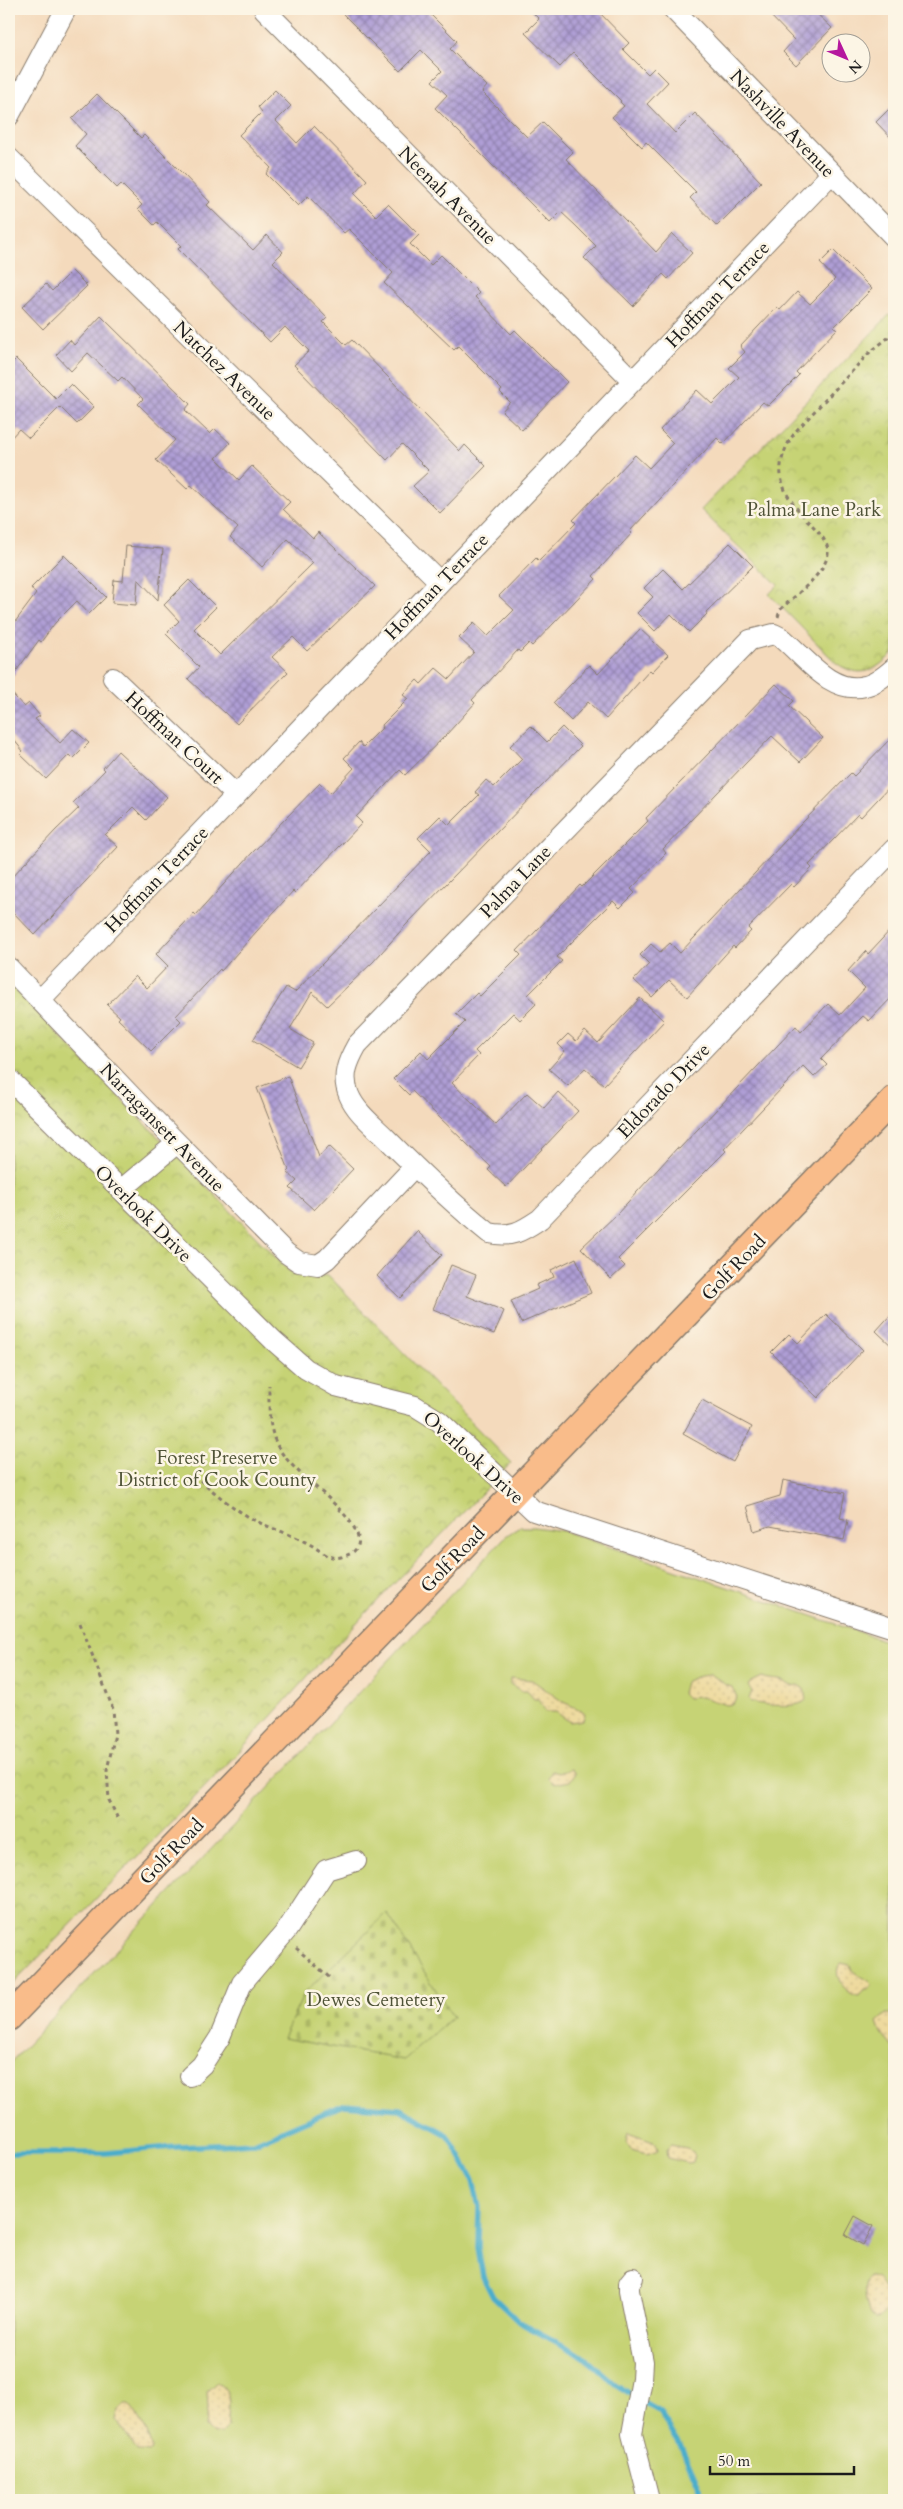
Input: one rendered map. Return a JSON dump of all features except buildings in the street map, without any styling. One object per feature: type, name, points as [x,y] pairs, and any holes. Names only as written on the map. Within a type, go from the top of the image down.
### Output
[{"type":"main road","name":"Golf Road","points":[[9,2018],[894,1099]]},
{"type":"street","points":[[9,116],[66,9]]},
{"type":"street","name":"Neenah Avenue","points":[[264,9],[633,381]]},
{"type":"street","name":"Nashville Avenue","points":[[673,9],[894,237]]},
{"type":"street","name":"Natchez Avenue","points":[[9,158],[440,582]]},
{"type":"street","name":"Hoffman Terrace","points":[[40,999],[832,173]]},
{"type":"street","points":[[774,634],[796,650],[827,679],[847,686],[864,687],[894,668]]},
{"type":"street","name":"Palma Lane","points":[[414,1167],[358,1109],[348,1094],[345,1077],[347,1062],[357,1045],[734,654],[750,640],[774,634]]},
{"type":"street","name":"Hoffman Court","points":[[113,678],[236,795]]},
{"type":"street","name":"Eldorado Drive","points":[[414,1167],[490,1233],[505,1236],[523,1230],[540,1219],[894,849]]},
{"type":"street","name":"Narragansett Avenue","points":[[9,968],[177,1143],[286,1253],[299,1262],[318,1265],[327,1259],[414,1167]]},
{"type":"street","name":"Overlook Drive","points":[[9,1079],[266,1334],[306,1369],[336,1386],[415,1406],[438,1421],[514,1494],[534,1510],[894,1628]]},
{"type":"street","points":[[121,1190],[177,1143]]},
{"type":"street","points":[[190,2076],[202,2065],[220,2037],[242,1983],[283,1936],[326,1870],[356,1861]]},
{"type":"street","points":[[633,2278],[629,2283],[629,2291],[640,2343],[642,2379],[632,2434],[649,2500]]},
{"type":"path","points":[[774,634],[780,610],[820,570],[827,558],[829,547],[823,537],[789,501],[781,475],[783,456],[787,443],[796,431],[869,354],[894,333]]},
{"type":"path","points":[[194,1475],[233,1508],[257,1521],[310,1544],[328,1556],[339,1558],[348,1555],[355,1549],[358,1541],[354,1526],[334,1502],[287,1459],[278,1446],[269,1413],[269,1385]]},
{"type":"path","points":[[80,1623],[113,1709],[114,1734],[107,1770],[109,1800],[118,1819]]},
{"type":"path","points":[[283,1936],[330,1978]]},
{"type":"green space","name":"Palma Lane Park","points":[[894,310],[894,652],[874,668],[860,672],[845,668],[836,663],[769,594],[778,585],[701,510]]},
{"type":"green space","name":"Forest Preserve District of Cook County","points":[[9,984],[289,1271],[308,1277],[328,1275],[511,1463],[360,1619],[234,1757],[9,1988]]},
{"type":"green space","points":[[520,1527],[563,1531],[894,1644],[894,2500],[9,2500],[9,2064],[507,1535]]},
{"type":"green space","name":"Dewes Cemetery","points":[[387,1913],[453,2017],[404,2060],[283,2038],[305,1992]]},
{"type":"sand","points":[[711,1675],[732,1687],[737,1697],[733,1704],[726,1705],[702,1697],[687,1698],[682,1693],[685,1682],[697,1677]]},
{"type":"sand","points":[[762,1677],[780,1680],[791,1686],[798,1685],[804,1689],[806,1700],[796,1705],[771,1705],[751,1702],[749,1699],[752,1691],[748,1686]]},
{"type":"sand","points":[[510,1678],[532,1680],[563,1702],[583,1711],[585,1714],[583,1720],[570,1722],[556,1712],[546,1712],[538,1699],[534,1699],[527,1691],[522,1691],[510,1684]]},
{"type":"sand","points":[[571,1769],[575,1773],[570,1781],[555,1784],[548,1778],[552,1771],[559,1773]]},
{"type":"sand","points":[[841,1963],[850,1965],[854,1972],[869,1981],[872,1984],[869,1989],[864,1989],[859,1996],[849,1992],[838,1978],[838,1968]]},
{"type":"sand","points":[[886,2014],[894,2014],[894,2049],[881,2033],[877,2022]]},
{"type":"sand","points":[[628,2133],[656,2143],[658,2150],[647,2154],[631,2150],[626,2143]]},
{"type":"sand","points":[[670,2145],[687,2148],[694,2155],[692,2162],[688,2163],[668,2158],[667,2150]]},
{"type":"sand","points":[[869,2276],[877,2278],[885,2291],[892,2297],[890,2307],[878,2319],[870,2315],[866,2300],[865,2285]]},
{"type":"sand","points":[[217,2382],[223,2386],[228,2396],[228,2426],[221,2433],[213,2434],[206,2427],[207,2391]]},
{"type":"sand","points":[[125,2404],[129,2404],[147,2432],[152,2445],[152,2449],[149,2452],[137,2451],[116,2420],[118,2410]]},
{"type":"waterway","points":[[9,2153],[106,2153],[254,2143],[343,2105],[400,2109],[448,2135],[473,2180],[479,2207],[478,2247],[483,2277],[493,2297],[519,2322],[583,2356],[615,2384],[634,2396]]},
{"type":"waterway","points":[[642,2401],[659,2411],[682,2448],[705,2500]]}]
